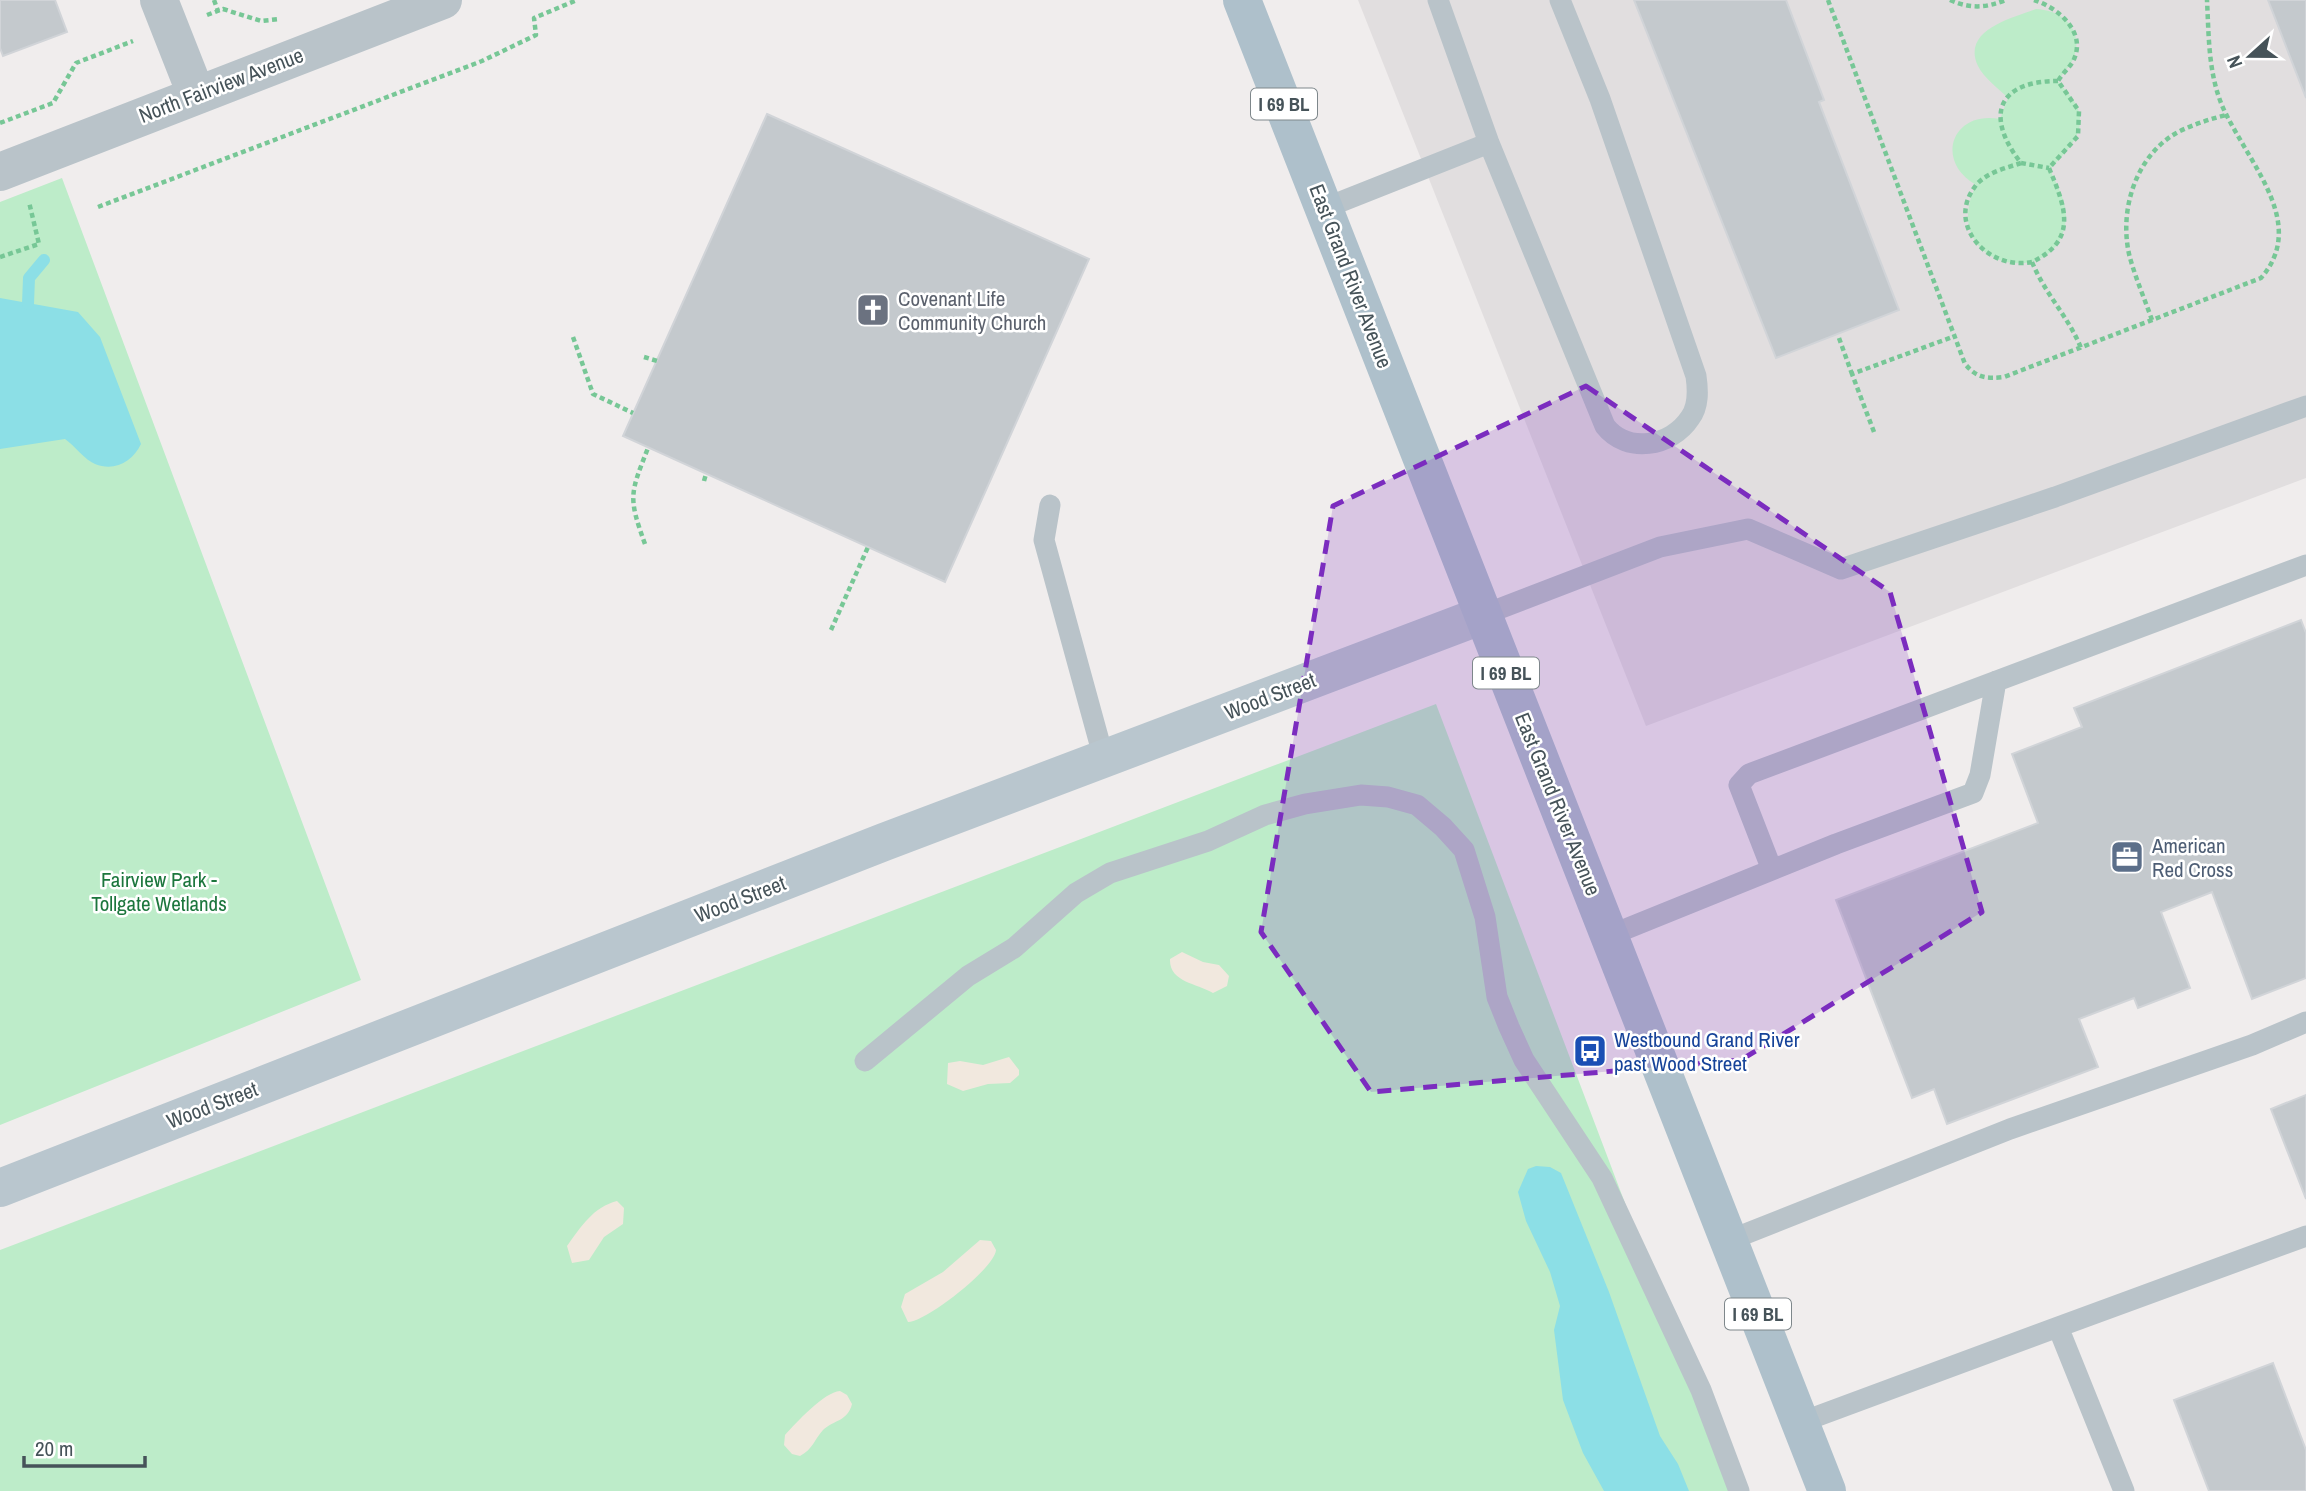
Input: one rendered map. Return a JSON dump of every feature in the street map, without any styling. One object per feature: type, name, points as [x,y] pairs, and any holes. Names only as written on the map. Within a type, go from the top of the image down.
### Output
[{"type":"main road","name":"East Grand River Avenue","points":[[1242,0],[1827,1491]]},
{"type":"street","points":[[159,0],[196,94]]},
{"type":"street","name":"North Fairview Avenue","points":[[9,168],[196,94],[387,10],[443,0]]},
{"type":"street","name":"Wood Street","points":[[0,1188],[1104,759],[1483,615]]},
{"type":"lane","points":[[1438,0],[1489,143],[1605,426],[1613,436],[1638,444],[1658,442],[1678,432],[1691,418],[1696,403],[1696,376],[1600,99],[1560,0]]},
{"type":"lane","points":[[1325,208],[1489,143]]},
{"type":"lane","points":[[1483,615],[1660,547],[1748,529],[1841,569],[2055,497],[2306,406]]},
{"type":"lane","points":[[1049,505],[1044,540],[1104,759]]},
{"type":"lane","points":[[1772,870],[1739,785],[1742,779],[1996,681],[2305,567]]},
{"type":"lane","points":[[1611,936],[1772,870],[1973,793],[1980,775],[1996,681]]},
{"type":"lane","points":[[866,1060],[959,983],[1014,948],[1076,893],[1110,873],[1208,841],[1265,815],[1305,804],[1361,795],[1388,797],[1417,805],[1464,850],[1475,877],[1485,917],[1497,997],[1509,1027],[1524,1060],[1602,1178],[1701,1390],[1739,1491]]},
{"type":"lane","points":[[1730,1240],[2010,1129],[2252,1045],[2306,1022]]},
{"type":"lane","points":[[1799,1423],[2306,1236]]},
{"type":"lane","points":[[2058,1327],[2124,1491]]},
{"type":"path","points":[[214,0],[218,11]]},
{"type":"path","points":[[98,207],[482,61],[536,35],[534,18],[577,0]]},
{"type":"path","points":[[1828,0],[1965,364],[1973,374],[1985,379],[2004,377],[2271,273]]},
{"type":"path","points":[[1950,0],[1968,8],[1987,7],[2006,0]]},
{"type":"path","points":[[2034,0],[2059,13],[2074,30],[2076,53],[2058,81]]},
{"type":"path","points":[[2207,0],[2209,53],[2226,114],[2258,158]]},
{"type":"path","points":[[2021,163],[2002,132],[2000,119],[2004,104],[2017,88],[2029,83],[2058,81]]},
{"type":"path","points":[[2049,169],[2072,147],[2081,123],[2073,98],[2058,81]]},
{"type":"path","points":[[2152,320],[2130,257],[2126,225],[2130,194],[2140,168],[2158,148],[2178,132],[2226,114]]},
{"type":"path","points":[[2021,163],[2049,169],[2064,201],[2066,219],[2062,235],[2052,250],[2032,262],[2005,263],[1989,257],[1977,245],[1969,230],[1967,214],[1976,185],[1989,175],[2021,163]]},
{"type":"path","points":[[0,257],[39,244],[9,168]]},
{"type":"path","points":[[2032,262],[2042,286],[2071,323],[2081,348]]},
{"type":"path","points":[[1852,374],[1955,336]]},
{"type":"path","points":[[573,337],[593,394],[633,413]]},
{"type":"path","points":[[1839,338],[1874,432]]},
{"type":"path","points":[[644,357],[657,361]]},
{"type":"path","points":[[645,544],[632,509],[632,489],[648,448]]},
{"type":"path","points":[[704,481],[706,474]]},
{"type":"path","points":[[831,630],[868,547]]},
{"type":"highlighted area","points":[[1586,386],[1890,592],[1982,912],[1741,1060],[1371,1092],[1261,932],[1333,506]]},
{"type":"shaded area","points":[[1358,0],[2306,0],[2306,478],[1646,726]]},
{"type":"green space","points":[[2036,9],[2062,17],[2073,30],[2076,38],[2074,57],[2058,81],[2072,98],[2080,119],[2076,137],[2050,169],[2066,212],[2058,242],[2043,257],[2024,263],[2003,261],[1985,252],[1972,236],[1968,213],[1976,185],[1963,175],[1955,163],[1952,151],[1960,130],[1970,122],[1983,118],[2000,119],[2008,98],[1987,79],[1978,66],[1975,54],[1977,43],[1992,27]]},
{"type":"green space","name":"Fairview Park - Tollgate Wetlands","points":[[62,178],[361,980],[0,1125],[0,202]]},
{"type":"green space","points":[[1436,704],[1734,1491],[0,1491],[0,1250]]},
{"type":"sand","points":[[1182,952],[1203,962],[1219,965],[1229,976],[1227,986],[1213,993],[1179,977],[1171,967],[1170,959]]},
{"type":"sand","points":[[1009,1057],[1019,1070],[1019,1075],[1010,1083],[988,1084],[963,1091],[947,1084],[948,1063],[960,1061],[983,1065]]},
{"type":"sand","points":[[617,1201],[624,1208],[623,1224],[604,1237],[589,1260],[572,1263],[567,1246],[572,1239],[594,1213]]},
{"type":"sand","points":[[980,1240],[991,1241],[996,1250],[984,1269],[943,1304],[917,1320],[908,1322],[901,1307],[905,1294],[943,1272]]},
{"type":"sand","points":[[840,1391],[847,1395],[852,1404],[847,1414],[823,1430],[811,1447],[800,1456],[792,1454],[784,1445],[785,1435],[818,1402]]},
{"type":"water","points":[[0,298],[78,312],[100,337],[141,444],[128,460],[110,467],[95,464],[65,439],[0,449]]},
{"type":"water","points":[[1536,1166],[1550,1167],[1561,1173],[1609,1292],[1660,1436],[1678,1464],[1689,1491],[1604,1491],[1583,1453],[1563,1400],[1554,1330],[1560,1306],[1550,1272],[1526,1221],[1518,1192],[1528,1169]]},
{"type":"building","points":[[0,0],[55,0],[67,32],[3,56],[0,48]]},
{"type":"building","points":[[1634,0],[1786,0],[1824,100],[1819,102],[1899,310],[1776,358]]},
{"type":"building","points":[[2268,0],[2306,0],[2306,98]]},
{"type":"building","name":"Covenant Life Community Church","points":[[767,114],[1089,259],[945,582],[623,436]]},
{"type":"building","name":"American Red Cross","points":[[2301,620],[2306,633],[2306,978],[2252,999],[2212,892],[2161,912],[2190,988],[2138,1008],[2134,998],[2079,1019],[2098,1067],[1947,1124],[1934,1089],[1912,1098],[1836,900],[2038,823],[2012,754],[2082,727],[2074,708]]},
{"type":"building","points":[[2306,1095],[2306,1199],[2271,1109]]},
{"type":"building","points":[[2273,1363],[2306,1450],[2306,1491],[2209,1491],[2174,1400]]},
{"type":"waterway","points":[[28,304],[29,278],[44,260]]},
{"type":"place","name":"Covenant Life Community Church","points":[[873,310]]},
{"type":"place","name":"American Red Cross","points":[[2127,857]]},
{"type":"place","name":"Westbound Grand River past Wood Street","points":[[1590,1051]]}]
